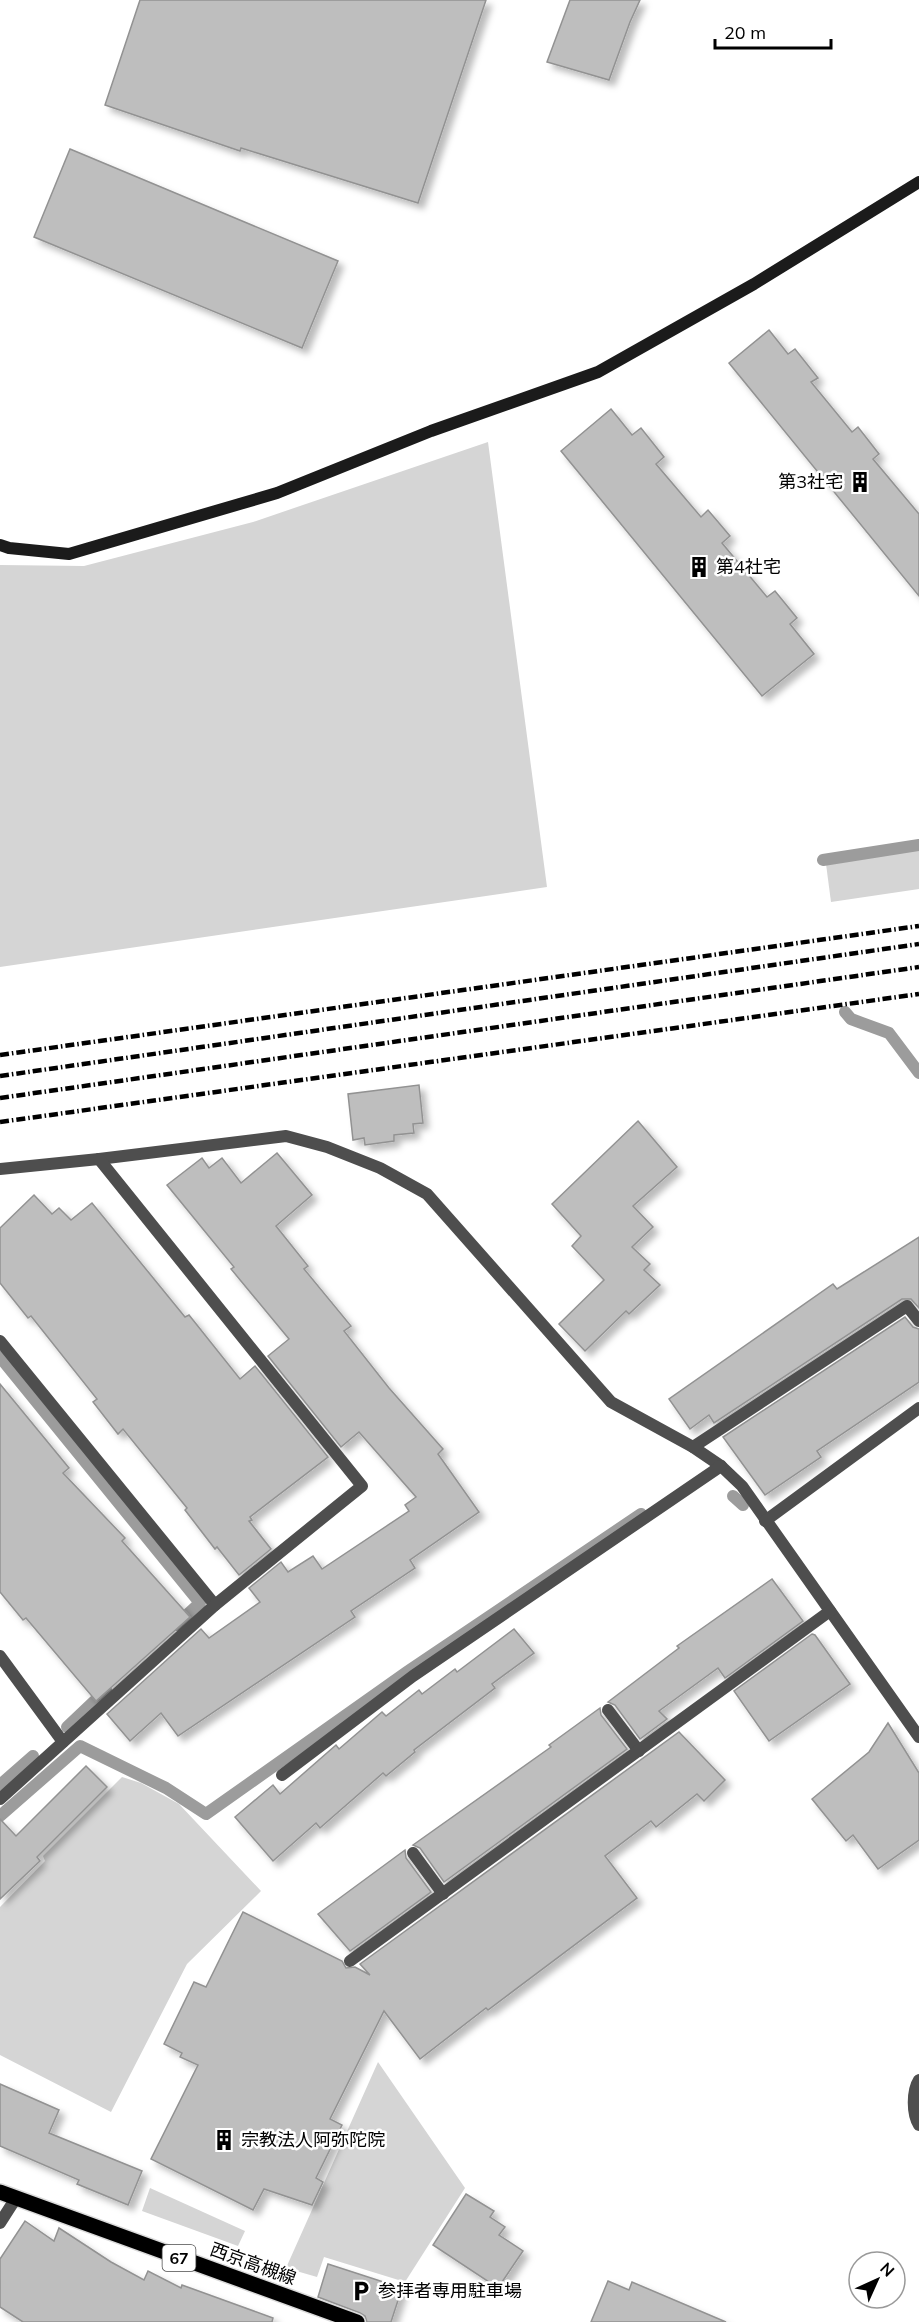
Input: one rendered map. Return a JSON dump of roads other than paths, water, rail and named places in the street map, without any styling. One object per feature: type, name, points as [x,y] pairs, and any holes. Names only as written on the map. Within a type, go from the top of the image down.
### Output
[{"type":"main road","name":"西京高槻線","points":[[0,2192],[357,2322]]},
{"type":"street","points":[[0,545],[9,548],[69,554],[277,493],[431,431],[598,372],[754,284],[919,182]]},
{"type":"street","points":[[0,1169],[286,1136],[327,1147],[380,1168],[427,1194],[611,1402],[693,1447],[721,1466],[742,1486],[919,1737]]},
{"type":"street","points":[[0,1799],[215,1605],[362,1486],[99,1159]]},
{"type":"street","points":[[693,1447],[907,1306],[919,1321]]},
{"type":"street","points":[[0,1341],[215,1605]]},
{"type":"street","points":[[765,1521],[919,1408]]},
{"type":"street","points":[[282,1775],[413,1676],[721,1466]]},
{"type":"street","points":[[350,1961],[830,1611]]},
{"type":"street","points":[[0,1656],[63,1743]]},
{"type":"street","points":[[609,1710],[639,1751]]},
{"type":"street","points":[[413,1853],[443,1894]]},
{"type":"street","points":[[919,2080],[914,2088],[915,2120],[919,2125]]},
{"type":"street","points":[[0,2223],[16,2198]]},
{"type":"waterway","points":[[823,860],[919,845]]},
{"type":"waterway","points":[[845,1012],[851,1019],[889,1033],[919,1073]]},
{"type":"waterway","points":[[0,1357],[200,1603],[176,1625]]},
{"type":"waterway","points":[[733,1496],[743,1505]]},
{"type":"waterway","points":[[0,1816],[80,1746],[166,1788],[206,1814],[407,1672],[641,1514]]},
{"type":"waterway","points":[[67,1727],[106,1690]]},
{"type":"waterway","points":[[0,1785],[33,1756]]},
{"type":"railway","points":[[0,1055],[919,926]]},
{"type":"railway","points":[[0,1076],[919,944]]},
{"type":"railway","points":[[0,1098],[919,967]]},
{"type":"railway","points":[[0,1122],[919,994]]},
{"type":"place","name":"第3社宅","points":[[860,482]]},
{"type":"place","name":"第4社宅","points":[[699,567]]},
{"type":"place","name":"宗教法人阿弥陀院","points":[[224,2140]]},
{"type":"place","name":"参拝者専用駐車場","points":[[361,2291]]}]
